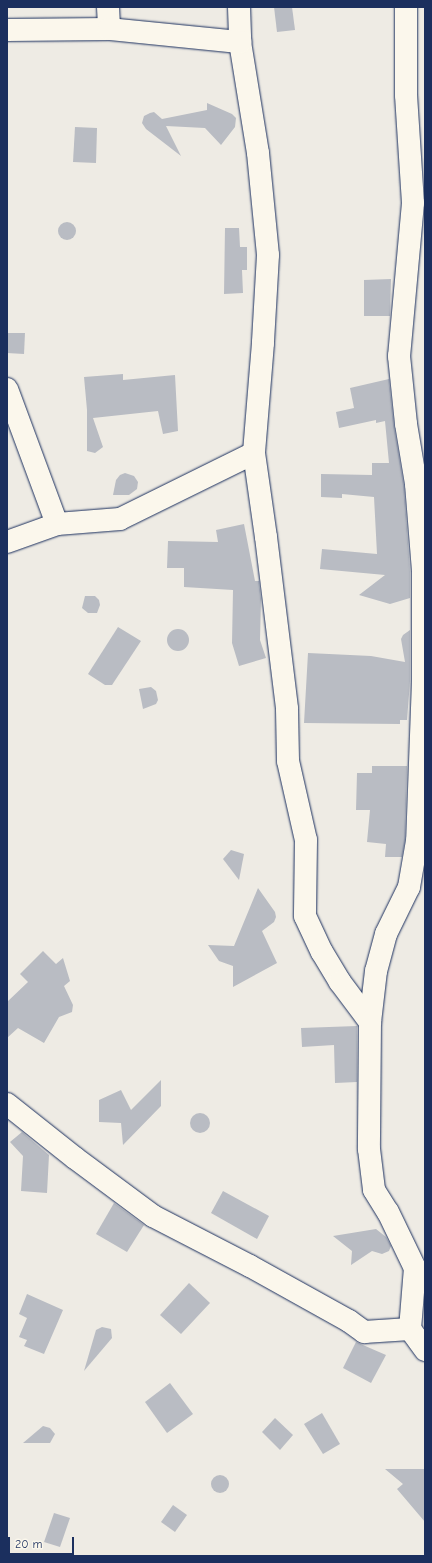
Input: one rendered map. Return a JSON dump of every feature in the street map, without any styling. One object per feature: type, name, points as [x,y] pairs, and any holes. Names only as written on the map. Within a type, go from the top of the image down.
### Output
[{"type":"street","points":[[108,7],[109,29]]},
{"type":"street","points":[[239,7],[240,42],[258,153],[268,255],[263,343],[254,453],[287,709],[288,761],[306,840],[305,916],[322,952],[340,982],[370,1022]]},
{"type":"street","points":[[406,7],[406,95],[413,203],[399,356],[406,424],[416,484],[423,571],[423,682],[417,841],[409,887],[386,934],[376,971],[370,1022],[369,1149],[374,1190],[388,1212],[415,1268],[410,1329],[425,1350]]},
{"type":"street","points":[[7,30],[109,29],[240,42]]},
{"type":"street","points":[[7,389],[57,524]]},
{"type":"street","points":[[7,542],[57,524],[120,519],[254,453]]},
{"type":"street","points":[[7,1104],[75,1158],[153,1216],[250,1266],[364,1332],[410,1329]]},
{"type":"building","points":[[274,7],[292,7],[295,30],[277,32]]},
{"type":"building","points":[[207,103],[232,114],[236,118],[235,127],[221,145],[205,128],[166,126],[181,156],[146,129],[142,123],[144,116],[150,113],[154,112],[162,119],[207,110]]},
{"type":"building","points":[[75,127],[97,128],[96,163],[73,162]]},
{"type":"building","points":[[63,222],[71,222],[76,227],[74,238],[71,240],[63,240],[58,235],[58,227]]},
{"type":"building","points":[[225,228],[239,228],[240,247],[247,247],[247,270],[242,270],[243,293],[224,294]]},
{"type":"building","points":[[391,279],[390,316],[364,316],[364,280]]},
{"type":"building","points":[[7,333],[25,333],[24,354],[7,353]]},
{"type":"building","points":[[123,374],[123,380],[175,375],[178,431],[163,434],[158,411],[93,418],[103,447],[95,453],[87,451],[87,410],[84,377]]},
{"type":"building","points":[[389,379],[394,426],[404,486],[410,572],[410,598],[390,604],[359,595],[385,575],[320,569],[322,549],[377,554],[374,497],[342,494],[342,498],[321,497],[321,474],[372,475],[372,463],[389,463],[385,421],[376,423],[376,420],[339,428],[336,412],[354,408],[350,388]]},
{"type":"building","points":[[125,473],[134,476],[138,482],[137,489],[129,495],[113,495],[116,480],[120,475]]},
{"type":"building","points":[[244,524],[255,581],[259,581],[261,599],[260,640],[266,658],[239,666],[232,643],[233,590],[184,587],[184,568],[167,568],[168,541],[218,542],[216,530]]},
{"type":"building","points":[[85,596],[95,596],[99,600],[100,605],[97,613],[88,613],[82,608]]},
{"type":"building","points":[[118,627],[141,641],[112,685],[105,685],[88,674]]},
{"type":"building","points":[[178,629],[182,630],[188,636],[188,644],[182,650],[178,651],[174,650],[168,644],[167,640],[168,636],[174,630]]},
{"type":"building","points":[[410,630],[410,681],[407,720],[400,720],[400,724],[304,723],[308,653],[371,656],[405,662],[401,639],[403,635]]},
{"type":"building","points":[[151,687],[156,691],[158,700],[156,704],[143,709],[139,689]]},
{"type":"building","points":[[372,766],[407,766],[405,840],[402,857],[385,857],[386,844],[367,842],[370,810],[356,810],[357,773],[372,773]]},
{"type":"building","points":[[231,850],[244,854],[239,880],[223,859]]},
{"type":"building","points":[[258,888],[275,912],[276,917],[274,922],[262,931],[277,963],[233,987],[233,966],[219,961],[208,945],[234,946]]},
{"type":"building","points":[[43,951],[56,964],[63,958],[70,981],[64,986],[73,1005],[72,1012],[59,1017],[44,1043],[18,1028],[7,1038],[7,1002],[28,982],[20,974]]},
{"type":"building","points":[[357,1026],[357,1082],[335,1083],[334,1045],[302,1047],[301,1028]]},
{"type":"building","points":[[161,1080],[161,1106],[123,1145],[121,1123],[99,1122],[99,1100],[121,1090],[131,1110]]},
{"type":"building","points":[[200,1113],[207,1116],[210,1123],[207,1130],[200,1133],[193,1130],[190,1123],[193,1116]]},
{"type":"building","points":[[22,1132],[49,1155],[47,1193],[21,1191],[23,1156],[10,1142]]},
{"type":"building","points":[[223,1191],[269,1216],[257,1239],[211,1213]]},
{"type":"building","points":[[114,1203],[144,1225],[127,1252],[96,1234]]},
{"type":"building","points":[[376,1229],[386,1237],[391,1246],[389,1251],[382,1254],[372,1251],[351,1265],[352,1251],[333,1236]]},
{"type":"building","points":[[189,1283],[210,1303],[181,1334],[160,1315]]},
{"type":"building","points":[[27,1294],[63,1310],[44,1354],[24,1346],[27,1340],[19,1337],[27,1318],[19,1314]]},
{"type":"building","points":[[102,1327],[111,1329],[112,1338],[84,1371],[96,1330]]},
{"type":"building","points":[[356,1342],[386,1355],[371,1383],[343,1368]]},
{"type":"building","points":[[170,1383],[193,1414],[167,1433],[145,1402]]},
{"type":"building","points":[[322,1413],[340,1444],[323,1454],[304,1424]]},
{"type":"building","points":[[275,1418],[293,1435],[280,1450],[262,1432]]},
{"type":"building","points":[[43,1426],[50,1428],[55,1434],[50,1443],[23,1443]]},
{"type":"building","points":[[385,1469],[425,1469],[425,1522],[397,1489],[403,1484]]},
{"type":"building","points":[[216,1475],[224,1475],[229,1480],[227,1491],[224,1493],[216,1493],[211,1488],[211,1480]]},
{"type":"building","points":[[173,1505],[187,1515],[175,1532],[161,1522]]},
{"type":"building","points":[[54,1513],[70,1518],[60,1547],[44,1542]]}]
